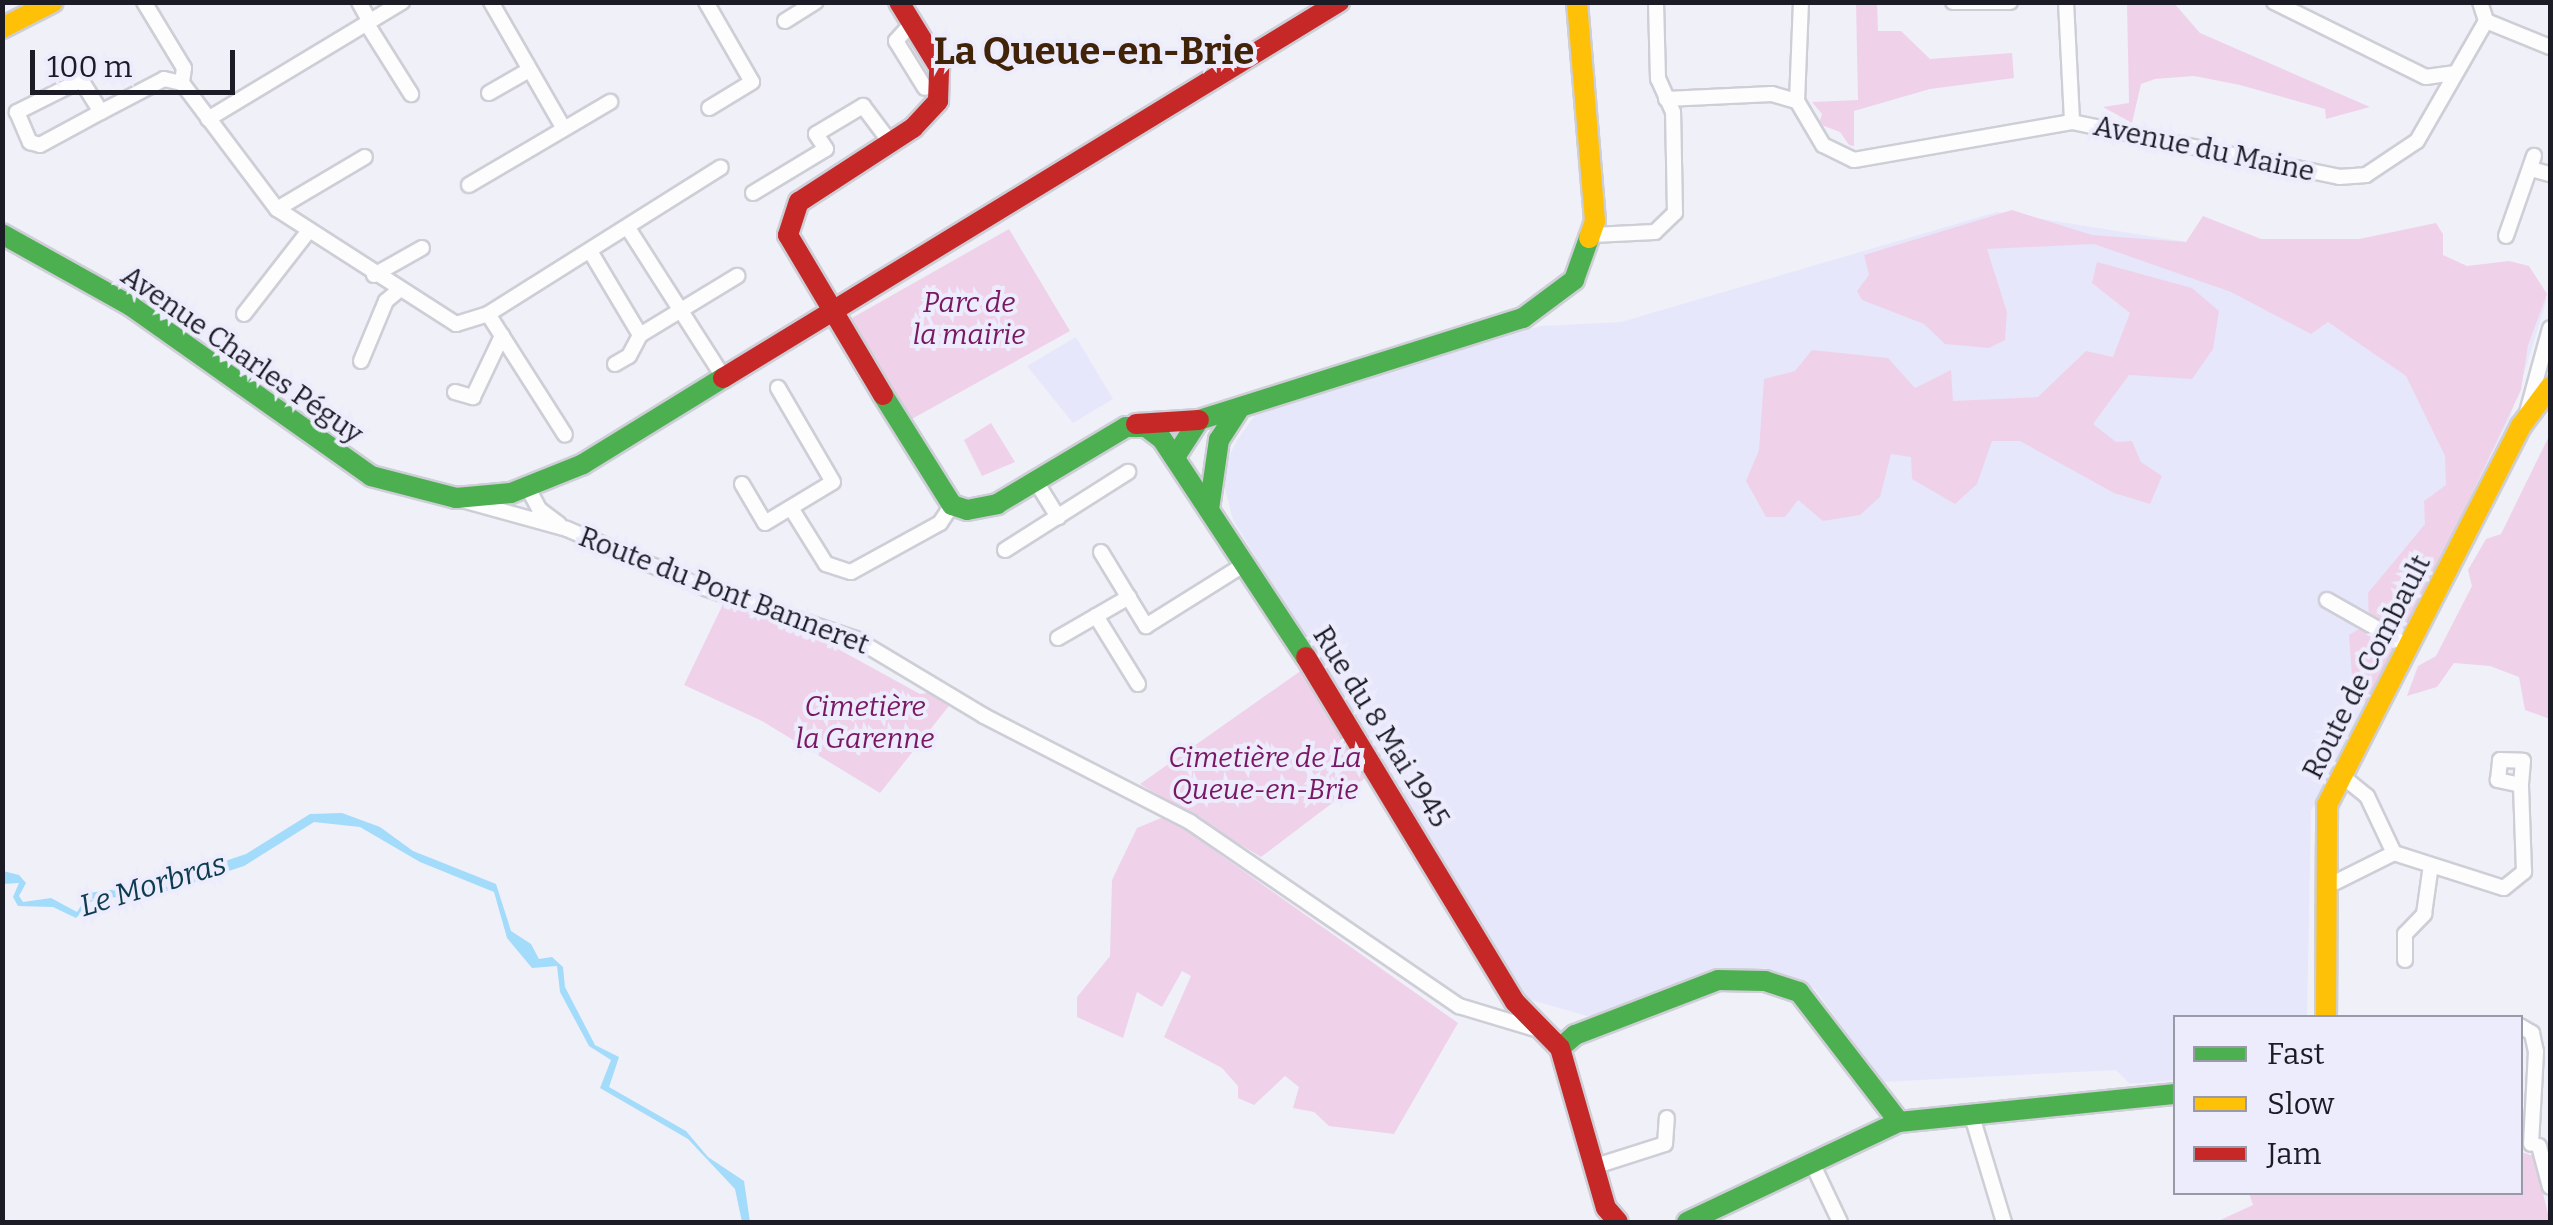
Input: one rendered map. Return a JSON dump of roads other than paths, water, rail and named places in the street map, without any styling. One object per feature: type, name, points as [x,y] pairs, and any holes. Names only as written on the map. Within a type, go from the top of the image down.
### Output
[{"type":"main road","points":[[2,28],[53,2]]},
{"type":"main road","points":[[899,2],[939,67],[941,90],[930,117],[798,202],[790,223],[792,248],[952,505],[986,508],[1126,426],[1157,418],[1198,420],[1540,310],[1574,280],[1593,235],[1577,2]]},
{"type":"main road","name":"Avenue Charles Péguy","points":[[2,234],[131,306],[346,462],[396,486],[456,498],[528,488],[583,464],[1339,2]]},
{"type":"main road","name":"Route de Combault","points":[[2324,1011],[2322,840],[2327,805],[2526,417],[2550,387]]},
{"type":"main road","points":[[1209,510],[1219,440],[1240,408]]},
{"type":"main road","points":[[1175,457],[1198,420]]},
{"type":"main road","name":"Rue du 8 Mai 1945","points":[[1126,426],[1156,432],[1175,457],[1361,740],[1515,1002],[1558,1038]]},
{"type":"main road","points":[[1175,457],[1219,440]]},
{"type":"main road","points":[[1618,1222],[1606,1208],[1558,1038],[1718,980],[1764,980],[1799,992],[1899,1122]]},
{"type":"main road","points":[[1687,1222],[1899,1122],[2173,1094]]},
{"type":"street","points":[[144,2],[184,68],[182,83]]},
{"type":"street","points":[[359,2],[411,94]]},
{"type":"street","points":[[208,119],[402,2]]},
{"type":"street","points":[[491,2],[564,129]]},
{"type":"street","points":[[706,2],[752,82],[709,108]]},
{"type":"street","points":[[785,21],[816,2]]},
{"type":"street","points":[[1593,235],[1655,232],[1674,218],[1673,112],[1658,79],[1656,2]]},
{"type":"street","points":[[1666,99],[1772,94],[1796,102],[1801,2]]},
{"type":"street","points":[[1953,2],[2010,2]]},
{"type":"street","points":[[2066,2],[2072,122]]},
{"type":"street","points":[[2274,2],[2426,77],[2456,74]]},
{"type":"street","points":[[2480,2],[2486,22],[2550,47]]},
{"type":"street","name":"Avenue du Maine","points":[[1796,102],[1823,145],[1854,160],[2072,122],[2338,176],[2366,175],[2417,141],[2486,22]]},
{"type":"street","points":[[912,23],[896,41],[926,88]]},
{"type":"street","points":[[488,93],[529,70]]},
{"type":"street","points":[[101,112],[81,80],[17,112],[34,145],[101,112],[164,79],[182,83],[277,210],[307,233],[456,324],[488,314],[721,167]]},
{"type":"street","points":[[470,186],[610,102]]},
{"type":"street","points":[[754,193],[826,149],[816,134],[863,106],[890,142]]},
{"type":"street","points":[[277,210],[365,157]]},
{"type":"street","points":[[2506,236],[2533,163],[2550,174]]},
{"type":"street","points":[[628,228],[724,378]]},
{"type":"street","points":[[244,314],[307,233]]},
{"type":"street","points":[[374,275],[422,248]]},
{"type":"street","points":[[590,252],[640,336]]},
{"type":"street","points":[[615,364],[629,356],[640,336],[737,276]]},
{"type":"street","points":[[361,360],[386,301],[398,290]]},
{"type":"street","points":[[488,314],[565,434]]},
{"type":"street","points":[[2526,417],[2550,335]]},
{"type":"street","points":[[455,392],[474,398],[502,336]]},
{"type":"street","points":[[742,484],[766,522],[832,482],[778,388]]},
{"type":"street","points":[[1005,550],[1128,472]]},
{"type":"street","points":[[1035,480],[1058,517]]},
{"type":"street","points":[[528,488],[538,509],[566,530]]},
{"type":"street","name":"Route du Pont Banneret","points":[[456,498],[566,530],[705,588],[856,639],[984,716],[1190,822],[1388,962],[1458,1006],[1558,1038]]},
{"type":"street","points":[[791,508],[826,564],[851,572],[940,523],[952,505]]},
{"type":"street","points":[[1102,552],[1146,626],[1245,564]]},
{"type":"street","points":[[1058,638],[1128,597]]},
{"type":"street","points":[[2327,600],[2408,646]]},
{"type":"street","points":[[1096,616],[1138,684]]},
{"type":"street","points":[[2342,776],[2367,796],[2394,854]]},
{"type":"street","points":[[2336,882],[2394,854],[2498,888],[2516,884],[2524,872],[2522,785]]},
{"type":"street","points":[[2405,960],[2405,934],[2424,914],[2430,865]]},
{"type":"street","points":[[1494,1019],[1512,1014],[1515,1002]]},
{"type":"street","points":[[2523,1028],[2532,1033],[2536,1052],[2536,1145],[2550,1187]]},
{"type":"street","points":[[1971,1113],[2004,1222]]},
{"type":"street","points":[[1596,1166],[1665,1144],[1666,1118]]},
{"type":"street","points":[[1812,1163],[1840,1222]]},
{"type":"water","name":"Le Morbras","points":[[342,813],[380,827],[413,851],[496,884],[511,931],[531,944],[539,959],[552,957],[563,967],[565,987],[595,1045],[619,1057],[609,1087],[686,1131],[708,1157],[744,1181],[750,1222],[742,1222],[735,1189],[688,1139],[600,1088],[611,1060],[589,1046],[560,992],[557,966],[532,968],[507,938],[494,892],[420,862],[360,827],[314,822],[244,866],[158,894],[94,899],[76,918],[53,907],[18,906],[13,897],[19,883],[3,884],[3,871],[19,875],[26,883],[19,896],[23,902],[51,898],[77,912],[89,893],[159,883],[246,854],[310,814]]},
{"type":"district","name":"La Queue-en-Brie","points":[[1094,52]]},
{"type":"park label","name":"Parc de la mairie","points":[[969,319]]},
{"type":"park label","name":"Cimetière la Garenne","points":[[865,723]]},
{"type":"park label","name":"Cimetière de La Queue-en-Brie","points":[[1265,774]]}]
